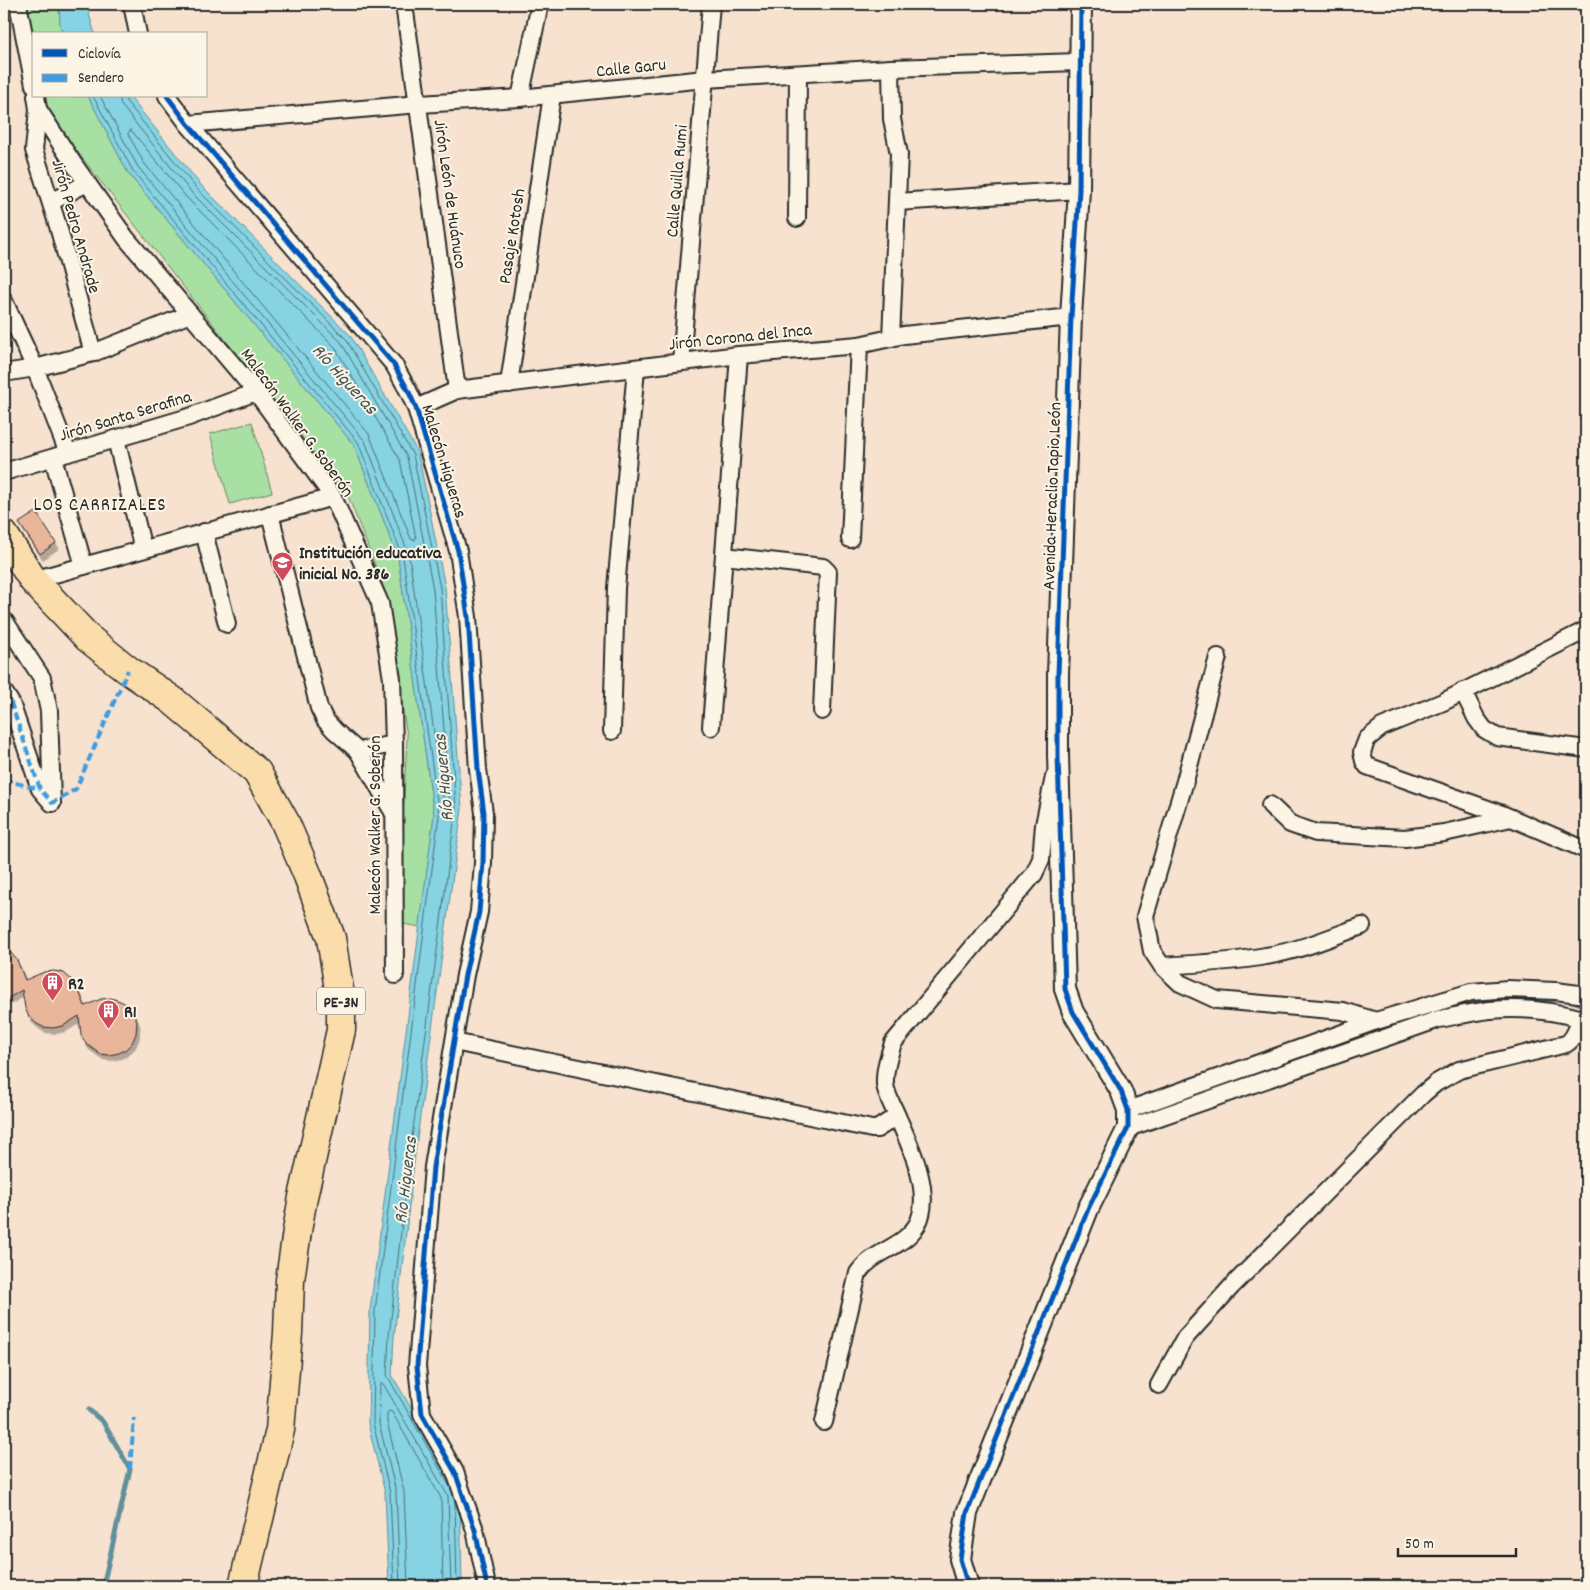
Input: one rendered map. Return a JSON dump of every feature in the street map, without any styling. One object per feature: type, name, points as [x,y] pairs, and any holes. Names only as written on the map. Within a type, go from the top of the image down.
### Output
[{"type":"highway","name":"PE-3N","points":[[4,535],[33,580],[88,638],[128,670],[172,700],[257,772],[284,822],[308,876],[331,938],[341,1002],[341,1030],[297,1231],[290,1280],[288,1333],[280,1430],[243,1586]]},
{"type":"street","points":[[18,4],[32,75]]},
{"type":"street","points":[[132,4],[138,32]]},
{"type":"street","name":"Jirón León de Huánuco","points":[[404,4],[458,390]]},
{"type":"street","points":[[520,98],[540,4]]},
{"type":"street","name":"Calle Quilla Rumi","points":[[681,362],[711,4]]},
{"type":"street","name":"Avenida Heraclio Tapio León","points":[[1081,4],[1079,190],[1071,317],[1058,674],[1058,755],[1065,989],[1073,1012],[1121,1091],[1128,1119]]},
{"type":"street","name":"Calle Garu","points":[[188,124],[419,104],[520,98],[705,80],[891,68],[1079,62]]},
{"type":"street","points":[[891,68],[892,119],[899,154],[891,338]]},
{"type":"street","points":[[797,218],[798,74]]},
{"type":"street","name":"Pasaje Kotosh","points":[[509,384],[552,94]]},
{"type":"street","name":"Malecón Higueras","points":[[168,98],[188,124],[394,365],[416,408],[458,551],[468,617],[478,770],[484,813],[483,863],[479,912],[465,975],[433,1167],[417,1366],[422,1414],[455,1472],[475,1530],[487,1586]]},
{"type":"street","name":"Malecón Walker G. Soberón","points":[[37,102],[87,182],[126,238],[256,392],[332,497],[380,603],[392,679],[395,975]]},
{"type":"street","name":"Jirón Pedro Andrade","points":[[37,102],[34,150],[51,202],[93,353]]},
{"type":"street","points":[[51,202],[87,182]]},
{"type":"street","points":[[897,202],[1079,190]]},
{"type":"street","points":[[4,300],[35,368],[61,455],[84,566]]},
{"type":"street","points":[[4,373],[35,368],[93,353],[190,314]]},
{"type":"street","name":"Jirón Corona del Inca","points":[[416,408],[458,390],[739,355],[859,345],[904,335],[1071,317]]},
{"type":"street","points":[[850,539],[859,345]]},
{"type":"street","points":[[711,727],[739,355]]},
{"type":"street","points":[[612,731],[616,588],[636,369]]},
{"type":"street","name":"Jirón Santa Serafina","points":[[4,472],[188,417],[256,392]]},
{"type":"street","points":[[116,439],[143,549]]},
{"type":"street","points":[[33,580],[332,497]]},
{"type":"street","points":[[270,514],[319,708],[325,720],[358,751],[394,814]]},
{"type":"street","points":[[204,532],[227,624]]},
{"type":"street","points":[[724,556],[823,566],[828,572],[822,711]]},
{"type":"street","points":[[4,620],[42,678],[49,711],[52,804],[40,789],[11,703],[4,692]]},
{"type":"street","points":[[1586,630],[1443,702],[1382,727],[1367,738],[1362,752],[1367,766],[1511,818],[1586,850]]},
{"type":"street","points":[[1218,657],[1185,781],[1145,916],[1152,951],[1162,966],[1180,983],[1217,1000],[1343,1011],[1376,1021]]},
{"type":"street","points":[[1464,691],[1476,718],[1484,729],[1497,737],[1586,749]]},
{"type":"street","points":[[358,751],[394,744]]},
{"type":"street","points":[[824,1422],[858,1273],[864,1264],[898,1244],[912,1232],[922,1212],[923,1199],[915,1154],[885,1085],[886,1068],[893,1043],[1034,874],[1041,859],[1044,825],[1058,755]]},
{"type":"street","points":[[1270,805],[1290,824],[1316,833],[1405,838],[1444,833],[1511,818]]},
{"type":"street","points":[[1162,966],[1227,962],[1267,956],[1292,951],[1362,926]]},
{"type":"street","points":[[968,1586],[960,1559],[968,1513],[1088,1209],[1128,1119],[1376,1021],[1471,992],[1508,989],[1556,991],[1586,995]]},
{"type":"street","points":[[1128,1119],[1439,1019],[1498,1010],[1563,1014],[1584,1020],[1571,1041],[1566,1044],[1459,1070],[1436,1083],[1423,1094],[1232,1286],[1185,1338],[1159,1385]]},
{"type":"street","points":[[454,1042],[872,1130],[897,1116]]},
{"type":"green space","points":[[59,4],[62,32],[32,32],[32,47],[23,6]]},
{"type":"green space","points":[[42,98],[89,98],[128,173],[354,445],[398,557],[434,815],[420,927],[398,923],[407,736],[384,588],[348,496],[46,112]]},
{"type":"green space","points":[[252,422],[272,492],[230,504],[210,434]]},
{"type":"water","points":[[59,4],[86,4],[94,32],[62,32]]},
{"type":"water","name":"Río Higueras","points":[[89,98],[131,98],[200,184],[350,335],[418,453],[445,587],[462,809],[416,1146],[394,1337],[392,1375],[460,1493],[462,1586],[389,1586],[385,1493],[368,1424],[370,1310],[434,815],[398,557],[354,445],[128,173]]},
{"type":"building","points":[[36,512],[56,543],[40,554],[19,523]]},
{"type":"building","points":[[4,945],[17,960],[25,980],[44,972],[64,973],[76,984],[85,1006],[101,999],[111,998],[126,1004],[133,1012],[137,1021],[136,1034],[132,1043],[119,1053],[100,1054],[86,1044],[81,1035],[79,1016],[63,1026],[43,1027],[29,1017],[25,1008],[22,990],[4,1001]]},
{"type":"waterway","points":[[1511,1001],[1562,999]]},
{"type":"waterway","points":[[1570,1000],[1586,1006]]},
{"type":"waterway","points":[[1456,1004],[1490,1002]]},
{"type":"waterway","points":[[89,1410],[103,1422],[130,1469],[103,1586]]},
{"type":"marked path","points":[[4,692],[11,703],[40,789],[52,803],[76,789],[128,670]]},
{"type":"marked path","points":[[4,780],[40,789]]},
{"type":"marked path","points":[[130,1469],[134,1418]]},
{"type":"cycle path","points":[[968,1586],[960,1559],[967,1513],[1088,1209],[1128,1128],[1128,1110],[1121,1091],[1073,1012],[1065,989],[1058,755],[1058,674],[1071,317],[1079,190],[1081,4]]},
{"type":"cycle path","points":[[168,98],[188,124],[394,365],[416,408],[458,551],[468,617],[478,769],[484,813],[483,863],[479,912],[465,975],[433,1167],[417,1366],[422,1414],[455,1472],[475,1530],[487,1586]]},
{"type":"place","name":"Institución educativa inicial No. 386","points":[[283,581]]},
{"type":"place","name":"R2","points":[[52,1002]]},
{"type":"place","name":"R1","points":[[108,1030]]},
{"type":"district","name":"LOS CARRIZALES","points":[[100,503]]}]
